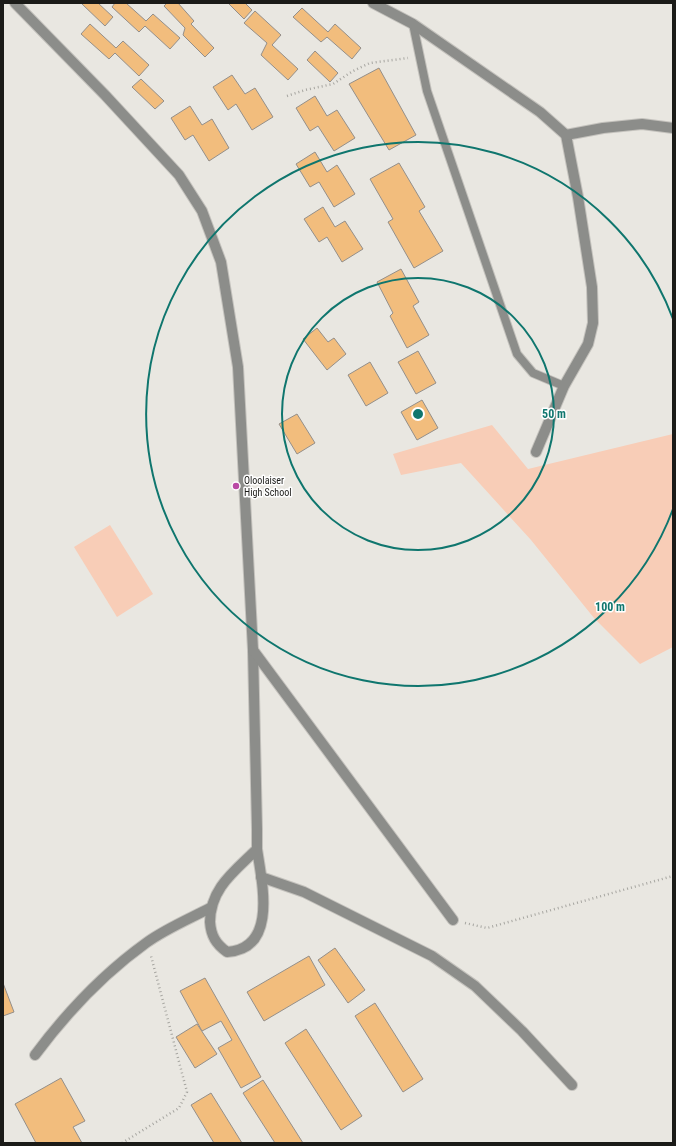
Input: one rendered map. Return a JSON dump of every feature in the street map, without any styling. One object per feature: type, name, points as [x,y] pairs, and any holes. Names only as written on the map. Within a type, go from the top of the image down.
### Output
[{"type":"street","points":[[15,3],[105,95],[179,175],[202,211],[221,262],[238,367],[253,650],[256,849],[261,877],[263,920],[257,937],[250,944],[238,952],[227,952],[217,945],[211,930],[210,908],[220,886],[256,849]]},
{"type":"street","points":[[373,3],[413,24],[540,112],[566,135],[578,197],[592,287],[593,323],[588,344],[564,386],[536,452]]},
{"type":"street","points":[[566,135],[603,128],[642,124],[673,128]]},
{"type":"street","points":[[253,650],[453,920]]},
{"type":"street","points":[[261,877],[304,892],[432,956],[475,986],[522,1031],[572,1085]]},
{"type":"street","points":[[35,1054],[61,1020],[115,967],[147,942],[210,908]]},
{"type":"lane","points":[[413,24],[427,91],[517,354],[533,372],[564,386]]},
{"type":"path","points":[[287,96],[333,84],[353,71],[370,63],[419,57]]},
{"type":"path","points":[[453,920],[487,928],[673,876]]},
{"type":"path","points":[[122,1143],[180,1108],[187,1092],[147,942]]},
{"type":"shaded area","points":[[492,425],[528,469],[673,434],[673,647],[640,664],[594,618],[531,540],[461,463],[401,475],[393,454]]},
{"type":"shaded area","points":[[110,525],[153,594],[117,617],[74,547]]},
{"type":"building","points":[[98,3],[113,17],[105,26],[82,4]]},
{"type":"building","points":[[115,3],[126,3],[146,21],[153,14],[180,38],[170,49],[145,26],[139,32],[112,7]]},
{"type":"building","points":[[167,3],[178,3],[194,21],[191,24],[214,48],[205,57],[183,35],[185,28],[164,6]]},
{"type":"building","points":[[228,3],[245,3],[252,10],[244,19]]},
{"type":"building","points":[[302,8],[328,32],[335,24],[361,48],[352,59],[327,37],[321,42],[293,17]]},
{"type":"building","points":[[255,11],[281,35],[272,45],[298,69],[288,80],[261,55],[267,43],[244,23]]},
{"type":"building","points":[[90,24],[116,48],[123,41],[149,65],[139,76],[115,53],[109,59],[81,34]]},
{"type":"building","points":[[315,51],[338,73],[330,82],[307,60]]},
{"type":"building","points":[[379,68],[416,135],[389,150],[349,84]]},
{"type":"building","points":[[232,75],[245,94],[255,88],[273,117],[252,130],[236,104],[228,110],[213,87]]},
{"type":"building","points":[[141,79],[164,101],[155,109],[132,87]]},
{"type":"building","points":[[315,96],[327,116],[337,110],[355,138],[334,151],[318,126],[310,131],[296,108]]},
{"type":"building","points":[[190,106],[202,125],[212,119],[229,148],[209,161],[193,135],[185,140],[171,118]]},
{"type":"building","points":[[315,152],[327,172],[337,165],[355,194],[334,207],[319,182],[310,187],[296,164]]},
{"type":"building","points":[[399,163],[425,207],[419,211],[443,251],[414,268],[388,222],[393,219],[370,179]]},
{"type":"building","points":[[323,207],[335,227],[345,221],[363,249],[342,262],[327,237],[319,242],[304,219]]},
{"type":"building","points":[[401,269],[419,302],[413,306],[429,335],[407,348],[390,316],[393,313],[377,282]]},
{"type":"building","points":[[317,328],[328,342],[334,338],[346,354],[327,370],[303,339]]},
{"type":"building","points":[[418,351],[436,383],[416,394],[398,362]]},
{"type":"building","points":[[370,362],[388,393],[366,406],[348,375]]},
{"type":"building","points":[[422,400],[438,428],[417,440],[401,412]]},
{"type":"building","points":[[297,414],[315,443],[297,454],[279,424]]},
{"type":"building","points":[[335,948],[365,990],[348,1003],[318,960]]},
{"type":"building","points":[[309,956],[325,985],[264,1021],[247,992]]},
{"type":"building","points":[[205,978],[261,1077],[241,1088],[218,1048],[232,1040],[221,1021],[202,1031],[180,991]]},
{"type":"building","points":[[3,983],[14,1012],[3,1016]]},
{"type":"building","points":[[375,1003],[423,1079],[403,1092],[355,1016]]},
{"type":"building","points":[[197,1024],[217,1054],[195,1068],[176,1037]]},
{"type":"building","points":[[306,1029],[362,1116],[341,1130],[285,1043]]},
{"type":"building","points":[[61,1078],[85,1121],[73,1127],[82,1143],[36,1143],[15,1104]]},
{"type":"building","points":[[263,1080],[303,1143],[275,1143],[243,1093]]},
{"type":"building","points":[[211,1093],[242,1143],[214,1143],[191,1105]]},
{"type":"place","name":"Oloolaiser High School","points":[[236,486]]}]
